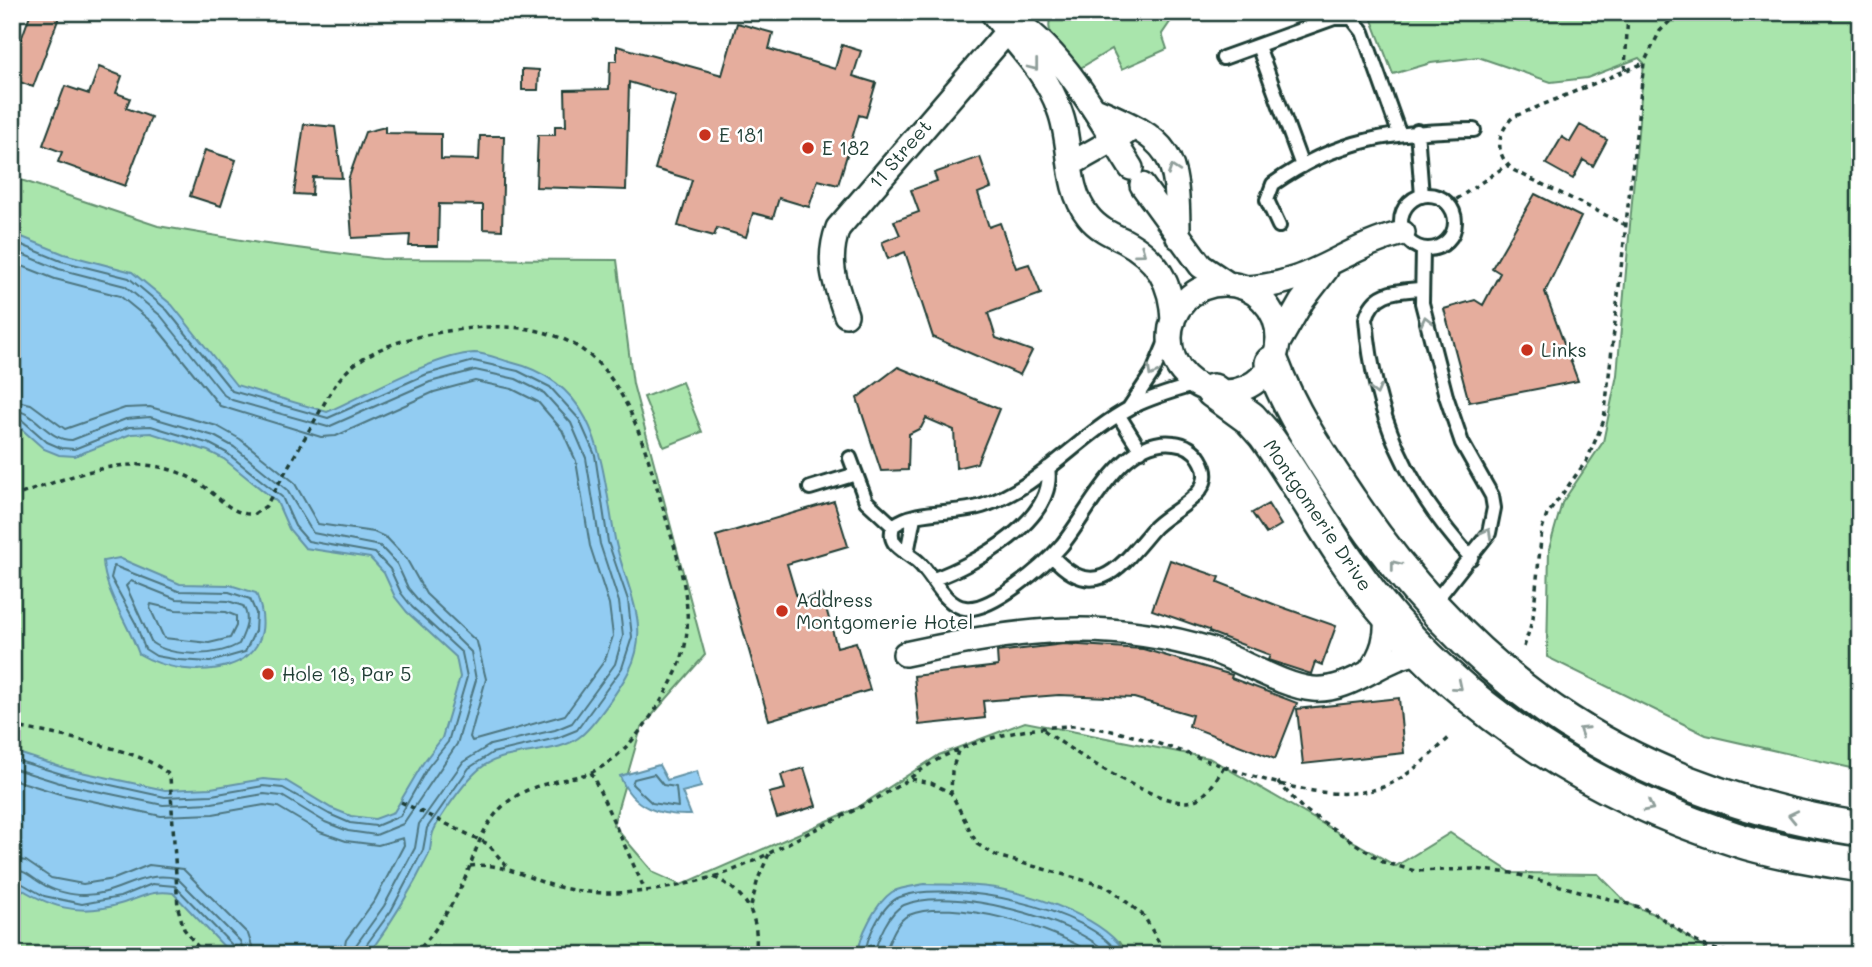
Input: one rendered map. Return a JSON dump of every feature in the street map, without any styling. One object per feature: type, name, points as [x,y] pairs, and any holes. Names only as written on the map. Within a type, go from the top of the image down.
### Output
[{"type":"street","points":[[992,12],[1012,19],[1053,57],[1093,108],[1136,176],[1201,266],[1260,297],[1271,310],[1277,326],[1275,353]]},
{"type":"street","points":[[1012,19],[1051,89],[1065,125],[1077,200],[1089,218],[1105,232],[1142,250],[1156,265],[1167,282],[1172,301],[1171,327],[1175,362],[1204,387],[1230,392],[1247,387],[1262,377],[1302,301],[1332,263]]},
{"type":"street","name":"11 Street","points":[[846,315],[830,265],[831,246],[838,228],[1012,19]]},
{"type":"street","points":[[1093,108],[1138,127],[1158,142],[1172,163],[1177,180],[1178,237]]},
{"type":"street","points":[[1070,164],[1138,127]]},
{"type":"street","points":[[1171,327],[1181,305],[1194,293],[1210,286],[1291,282],[1367,243],[1402,233]]},
{"type":"street","name":"Montgomerie Drive","points":[[1275,353],[1287,401],[1307,436],[1383,550],[1430,607],[1505,677],[1609,747],[1677,780],[1747,806],[1860,829]]},
{"type":"street","name":"Montgomerie Drive","points":[[1204,387],[1250,418],[1265,435],[1350,567],[1386,613],[1422,652],[1523,737],[1591,779],[1662,814],[1738,840],[1860,865]]},
{"type":"street","points":[[1369,672],[1382,650],[1386,613]]},
{"type":"street","points":[[905,654],[992,635],[1080,629],[1167,638],[1209,649],[1310,689],[1331,689],[1399,656],[1422,652]]},
{"type":"lane","points":[[1223,58],[1334,18],[1352,18],[1363,32],[1399,133]]},
{"type":"lane","points":[[1258,46],[1301,166]]},
{"type":"lane","points":[[1279,226],[1269,208],[1268,191],[1273,184],[1301,166],[1332,151],[1399,133],[1474,130]]},
{"type":"lane","points":[[1418,131],[1422,196]]},
{"type":"lane","points":[[1422,196],[1432,196],[1448,205],[1455,223],[1452,233],[1439,247],[1423,249],[1413,245],[1402,233],[1402,214],[1406,206],[1422,196]]},
{"type":"lane","points":[[1423,249],[1421,289],[1425,316],[1453,420],[1492,496],[1494,508],[1489,533],[1430,607]]},
{"type":"lane","points":[[1421,289],[1383,294],[1368,309],[1366,319],[1373,374],[1384,418],[1411,479],[1429,508],[1471,558]]},
{"type":"lane","points":[[893,526],[914,517],[980,507],[1048,468],[1123,413],[1153,372],[1171,327]]},
{"type":"lane","points":[[1123,413],[1204,387]]},
{"type":"lane","points":[[1123,413],[1141,451]]},
{"type":"lane","points":[[850,458],[866,502],[893,526],[893,542],[934,579],[955,605],[975,608],[1020,583],[1052,556],[1109,478],[1141,451],[1169,442],[1192,450],[1205,471],[1197,495],[1162,519],[1121,565],[1099,577],[1076,576],[1065,571],[1052,556]]},
{"type":"lane","points":[[934,579],[977,561],[1013,533],[1043,499],[1048,489],[1048,468]]},
{"type":"lane","points":[[810,488],[856,474]]},
{"type":"lane","points":[[907,553],[914,517]]},
{"type":"path","points":[[1625,71],[1628,12]]},
{"type":"path","points":[[1524,647],[1532,618],[1542,529],[1547,515],[1587,460],[1604,419],[1644,63],[1660,31],[1679,12]]},
{"type":"path","points":[[1626,225],[1507,165],[1501,156],[1500,134],[1513,117],[1644,63]]},
{"type":"path","points":[[1448,205],[1507,165]]},
{"type":"path","points":[[12,497],[79,472],[138,466],[159,467],[198,481],[240,512],[254,514],[266,506],[346,371],[372,354],[414,339],[469,328],[525,329],[561,337],[593,357],[616,386],[641,433],[682,573],[688,621],[680,664],[647,722],[621,751],[591,772],[535,785],[517,794],[489,822],[450,907],[414,955]]},
{"type":"path","points":[[12,726],[143,758],[161,767],[173,781],[177,897],[184,929],[204,955]]},
{"type":"path","points":[[470,866],[489,865],[508,869],[574,890],[598,893],[645,890],[715,877],[770,852],[959,750],[1042,729],[1068,726],[1120,731],[1224,766],[1334,794],[1359,793],[1384,787],[1406,775],[1450,737]]},
{"type":"path","points":[[1042,729],[1091,762],[1172,802],[1199,797],[1213,785],[1224,766]]},
{"type":"path","points":[[959,750],[952,771],[951,793],[970,835],[986,851],[1108,887],[1144,916],[1166,955]]},
{"type":"path","points":[[591,772],[645,890]]},
{"type":"path","points":[[910,778],[931,783],[951,793]]},
{"type":"path","points":[[1276,781],[1302,808],[1383,862],[1415,871],[1474,869],[1529,877],[1643,908],[1666,919],[1698,943],[1712,949],[1747,955]]},
{"type":"path","points":[[401,802],[479,839],[495,850],[508,869]]},
{"type":"path","points":[[751,907],[758,878],[770,852]]},
{"type":"path","points":[[715,877],[735,889],[751,907],[756,926],[755,955]]},
{"type":"green space","points":[[1053,12],[1177,12],[1162,34],[1167,49],[1122,69],[1112,49],[1077,70],[1051,36],[1049,28]]},
{"type":"green space","points":[[1369,12],[1860,12],[1860,770],[1706,735],[1547,657],[1549,549],[1562,503],[1603,442],[1617,375],[1644,63],[1639,58],[1587,78],[1551,82],[1478,57],[1431,63],[1393,74]]},
{"type":"green space","points":[[12,177],[158,226],[259,243],[381,259],[617,260],[633,384],[705,655],[641,728],[613,825],[654,873],[681,885],[857,808],[939,755],[1025,722],[1209,758],[1396,866],[1450,833],[1512,873],[1598,874],[1627,903],[1658,916],[1713,955],[1127,955],[1119,942],[858,947],[858,955],[12,955]]},
{"type":"green space","points":[[682,382],[702,432],[664,447],[644,397]]},
{"type":"water","points":[[12,233],[64,254],[132,272],[172,305],[236,385],[327,412],[420,368],[458,355],[478,353],[540,373],[563,388],[580,408],[600,456],[615,539],[634,605],[638,637],[636,654],[620,686],[594,723],[582,735],[558,747],[499,759],[486,765],[469,779],[437,824],[429,853],[421,869],[368,955],[232,955],[173,893],[151,894],[90,910],[51,904],[12,883],[12,751],[67,769],[165,790],[211,788],[263,779],[286,781],[331,808],[351,816],[375,819],[394,812],[423,763],[442,738],[460,677],[456,657],[407,612],[395,597],[384,573],[370,558],[305,548],[289,529],[277,502],[224,459],[208,451],[151,433],[131,434],[75,456],[59,455],[44,449],[18,426],[12,425]]},
{"type":"water","points":[[119,558],[180,584],[230,585],[256,593],[262,620],[259,641],[247,656],[229,666],[207,670],[183,669],[139,654],[112,596],[105,573],[103,561]]},
{"type":"water","points":[[659,765],[667,780],[697,771],[701,787],[682,792],[691,815],[668,814],[648,808],[632,796],[620,776]]},
{"type":"water","points":[[925,884],[991,887],[1052,904],[1071,911],[1104,930],[1127,955],[858,955],[869,920],[886,897],[900,889]]},
{"type":"building","points":[[31,12],[61,12],[33,87],[12,79],[12,37],[21,40]]},
{"type":"building","points":[[737,23],[773,33],[769,49],[835,69],[842,45],[861,51],[853,76],[876,83],[866,117],[859,115],[838,185],[818,180],[809,207],[779,198],[773,218],[753,213],[746,237],[717,228],[714,236],[678,226],[692,180],[655,169],[676,96],[629,82],[626,190],[536,187],[538,135],[555,135],[555,126],[566,126],[565,90],[609,89],[610,61],[617,61],[617,46],[722,75]]},
{"type":"building","points":[[99,67],[122,76],[116,93],[130,98],[126,108],[151,117],[125,186],[58,162],[62,152],[43,145],[65,86],[89,94]]},
{"type":"building","points":[[522,69],[539,70],[538,90],[522,90]]},
{"type":"building","points":[[304,124],[335,127],[342,178],[313,177],[312,195],[294,194]]},
{"type":"building","points":[[1580,125],[1607,140],[1593,166],[1583,160],[1573,179],[1546,164],[1562,137],[1570,142]]},
{"type":"building","points":[[385,127],[385,133],[441,134],[441,159],[479,160],[480,136],[504,136],[502,230],[483,229],[483,205],[439,204],[438,246],[409,246],[410,235],[352,238],[348,180],[365,132]]},
{"type":"building","points":[[205,150],[236,160],[221,206],[190,196]]},
{"type":"building","points":[[980,157],[991,188],[978,193],[989,227],[1000,223],[1016,268],[1029,264],[1041,294],[988,313],[996,338],[1032,351],[1020,375],[933,337],[905,252],[888,259],[882,242],[900,235],[894,221],[919,212],[911,190],[937,181],[934,173]]},
{"type":"building","points":[[1535,194],[1581,217],[1545,292],[1578,381],[1469,402],[1444,309],[1475,300],[1483,305],[1500,273],[1492,268]]},
{"type":"building","points":[[898,367],[999,409],[977,463],[956,468],[954,430],[926,418],[921,428],[909,434],[908,470],[881,471],[857,398]]},
{"type":"building","name":"Address Montgomerie Hotel","points":[[834,501],[848,546],[787,564],[798,601],[822,594],[837,647],[856,642],[870,690],[769,720],[716,536]]},
{"type":"building","points":[[1268,504],[1281,525],[1266,534],[1252,513]]},
{"type":"building","points":[[1170,560],[1220,577],[1218,582],[1336,626],[1322,665],[1315,662],[1311,674],[1268,660],[1270,655],[1152,610]]},
{"type":"building","points":[[1064,644],[1143,649],[1232,675],[1231,678],[1297,703],[1275,759],[1189,726],[1192,715],[1134,698],[1059,695],[983,701],[985,718],[919,725],[914,676],[998,666],[997,652]]},
{"type":"building","points":[[1399,698],[1404,753],[1303,764],[1297,709]]},
{"type":"building","points":[[804,768],[816,806],[777,818],[769,793],[785,789],[781,775]]},
{"type":"place","name":"E 181","points":[[705,135]]},
{"type":"place","name":"E 182","points":[[808,148]]},
{"type":"place","name":"Links","points":[[1527,350]]},
{"type":"place","name":"Address Montgomerie Hotel","points":[[782,611]]},
{"type":"place","name":"Hole 18, Par 5","points":[[268,674]]}]
